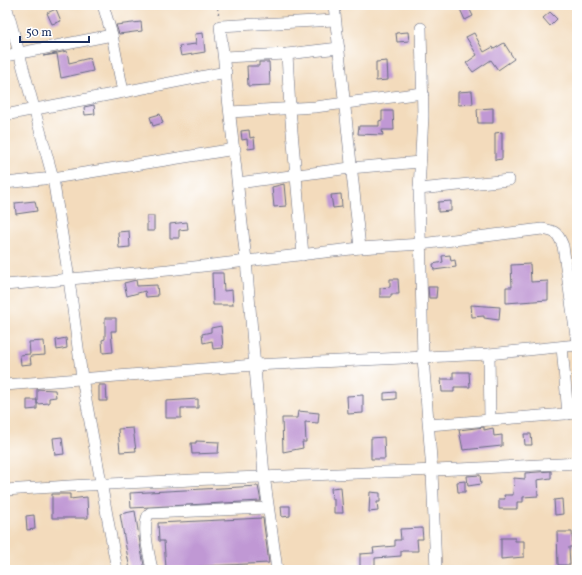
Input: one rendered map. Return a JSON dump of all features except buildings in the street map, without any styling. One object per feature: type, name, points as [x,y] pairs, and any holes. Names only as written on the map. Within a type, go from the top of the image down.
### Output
[{"type":"street","points":[[6,5],[53,178],[70,279],[82,378],[117,570]]},
{"type":"street","points":[[103,5],[112,35],[123,92]]},
{"type":"street","points":[[334,5],[350,168],[360,248]]},
{"type":"street","points":[[277,570],[264,475],[246,260],[235,149],[220,26],[335,20]]},
{"type":"street","points":[[421,28],[423,116],[419,189],[423,358],[432,471],[436,570]]},
{"type":"street","points":[[5,56],[112,35]]},
{"type":"street","points":[[224,57],[288,54],[339,48]]},
{"type":"street","points":[[288,54],[290,109],[303,255]]},
{"type":"street","points":[[5,115],[226,72]]},
{"type":"street","points":[[230,112],[290,109],[423,93]]},
{"type":"street","points":[[5,183],[53,178],[235,149]]},
{"type":"street","points":[[238,182],[296,176],[350,168],[420,162]]},
{"type":"street","points":[[419,189],[509,180]]},
{"type":"street","points":[[5,285],[360,248],[421,244],[542,229],[554,231],[559,236],[563,246],[577,344],[562,347],[489,354],[254,365],[5,385]]},
{"type":"street","points":[[429,425],[573,414],[562,347]]},
{"type":"street","points":[[489,354],[490,420]]},
{"type":"street","points":[[5,490],[100,483],[264,475],[432,471],[577,463]]},
{"type":"street","points":[[152,570],[145,529],[145,518],[150,513],[268,508]]}]
